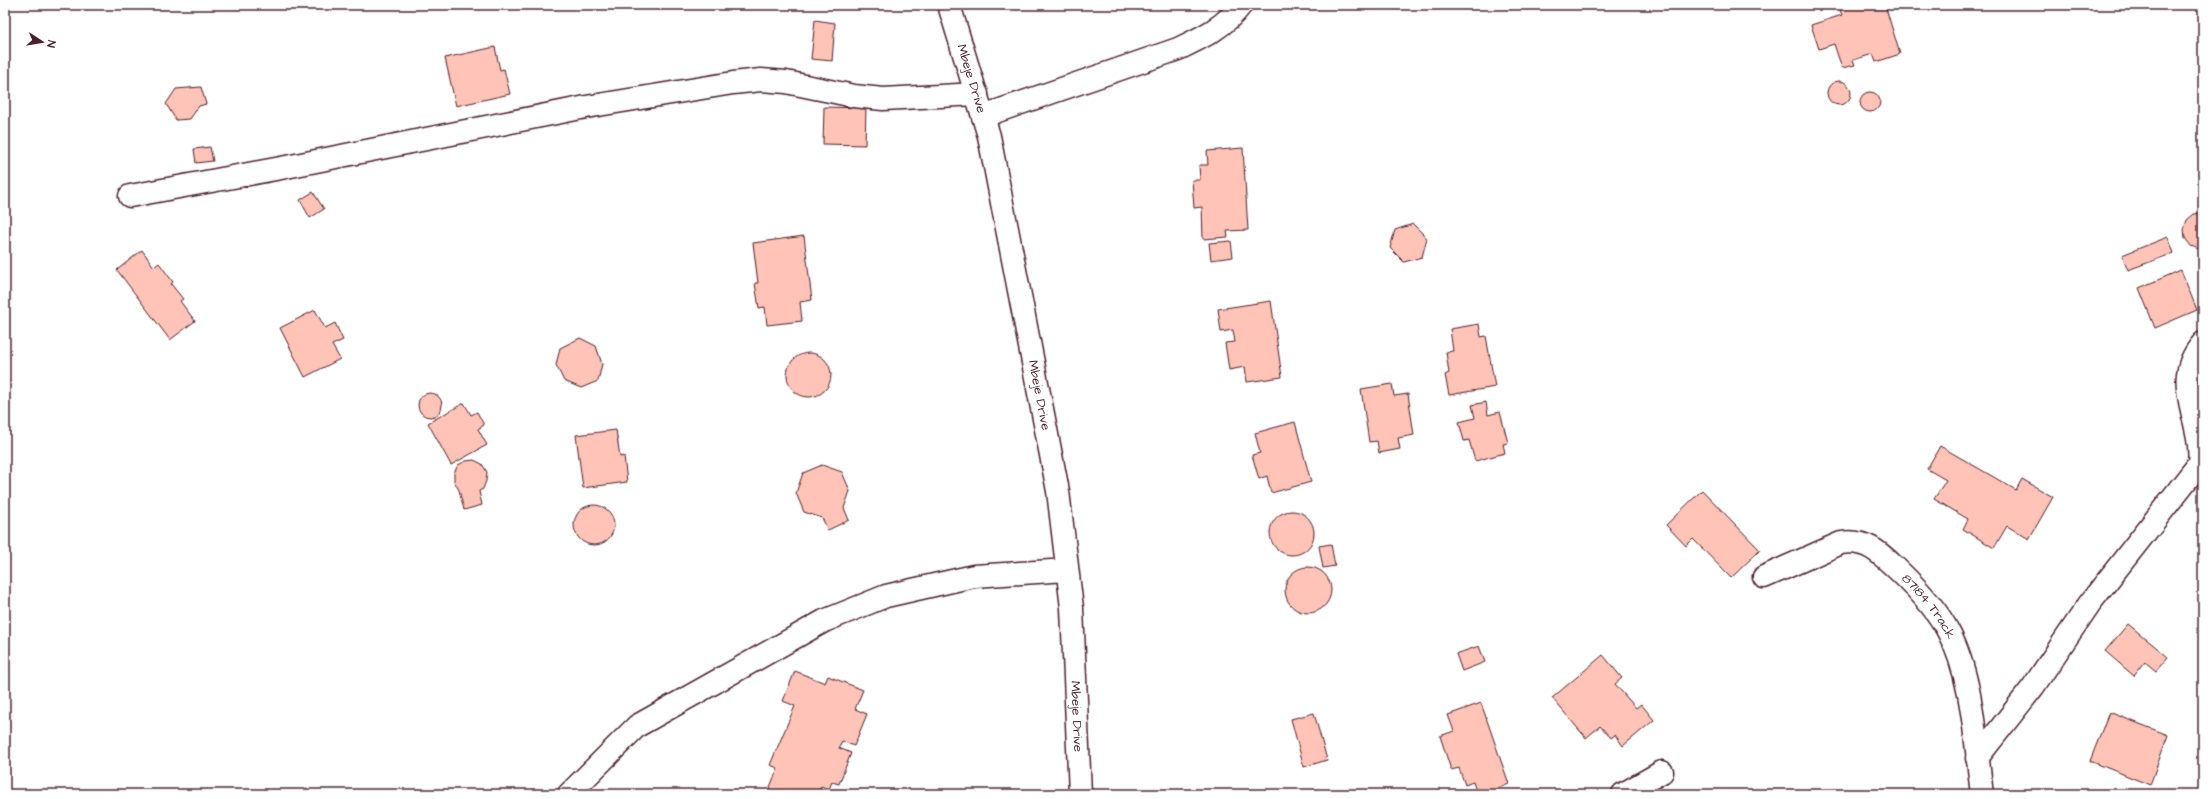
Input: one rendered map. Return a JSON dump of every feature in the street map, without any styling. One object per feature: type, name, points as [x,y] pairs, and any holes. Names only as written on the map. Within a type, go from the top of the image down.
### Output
[{"type":"street","name":"Mbeje Drive","points":[[949,5],[989,136],[1056,484],[1072,608],[1080,794]]},
{"type":"street","points":[[983,116],[1178,48],[1206,36],[1224,22],[1241,5]]},
{"type":"street","points":[[130,196],[289,167],[586,107],[733,83],[761,80],[786,82],[854,96],[883,99],[977,94]]},
{"type":"street","points":[[1977,758],[2033,687],[2099,591],[2199,464],[2201,449],[2188,393],[2186,375],[2190,362],[2203,343]]},
{"type":"street","name":"87184 Track","points":[[1764,577],[1841,543],[1854,540],[1866,544],[1881,554],[1933,606],[1948,631],[1962,663],[1982,794]]},
{"type":"street","points":[[569,794],[637,726],[824,621],[886,596],[974,576],[1067,570]]},
{"type":"street","points":[[1623,794],[1662,772]]},
{"type":"building","points":[[1838,5],[1885,5],[1900,54],[1876,62],[1873,54],[1853,60],[1855,65],[1842,68],[1834,44],[1819,49],[1811,25],[1842,15]]},
{"type":"building","points":[[815,20],[835,23],[832,61],[811,59]]},
{"type":"building","points":[[495,47],[500,70],[504,69],[510,94],[456,106],[445,58]]},
{"type":"building","points":[[1839,81],[1848,84],[1851,93],[1848,102],[1839,105],[1830,102],[1827,93],[1830,84]]},
{"type":"building","points":[[201,87],[206,104],[199,106],[190,119],[176,120],[166,104],[176,89]]},
{"type":"building","points":[[1870,92],[1877,95],[1880,102],[1877,109],[1870,112],[1863,109],[1860,102],[1863,95]]},
{"type":"building","points":[[824,107],[866,108],[865,145],[823,144]]},
{"type":"building","points":[[210,147],[213,161],[196,163],[194,149]]},
{"type":"building","points":[[1243,148],[1248,230],[1227,231],[1228,237],[1203,239],[1202,207],[1194,208],[1192,180],[1200,180],[1199,165],[1208,165],[1207,151]]},
{"type":"building","points":[[313,192],[324,209],[310,218],[300,200]]},
{"type":"building","points":[[2203,213],[2202,257],[2199,249],[2191,246],[2185,238],[2184,229],[2187,220],[2194,214]]},
{"type":"building","points":[[1413,224],[1427,238],[1422,257],[1404,262],[1390,248],[1395,230]]},
{"type":"building","points":[[804,236],[812,300],[800,302],[802,321],[767,325],[765,307],[759,308],[755,283],[758,283],[753,243]]},
{"type":"building","points":[[2168,237],[2174,253],[2128,270],[2122,255]]},
{"type":"building","points":[[1231,241],[1233,257],[1211,260],[1209,243]]},
{"type":"building","points":[[142,250],[154,267],[159,263],[173,282],[171,284],[183,299],[180,301],[195,321],[170,340],[117,270]]},
{"type":"building","points":[[2181,270],[2197,310],[2155,328],[2139,288]]},
{"type":"building","points":[[1271,301],[1282,377],[1247,382],[1245,367],[1229,370],[1225,343],[1235,342],[1233,330],[1221,332],[1218,309]]},
{"type":"building","points":[[315,310],[325,328],[335,323],[343,340],[332,345],[340,359],[305,377],[280,328]]},
{"type":"building","points":[[1479,324],[1481,337],[1486,336],[1495,387],[1449,395],[1445,375],[1449,373],[1446,352],[1453,351],[1450,329]]},
{"type":"building","points":[[580,338],[596,346],[602,364],[598,381],[581,388],[564,381],[556,365],[560,348]]},
{"type":"building","points":[[809,353],[821,357],[827,363],[831,375],[827,387],[821,393],[809,397],[797,393],[791,387],[787,375],[791,363],[797,357]]},
{"type":"building","points":[[1392,384],[1394,396],[1408,394],[1414,435],[1398,438],[1400,449],[1379,453],[1377,441],[1369,442],[1361,389]]},
{"type":"building","points":[[430,393],[439,396],[442,405],[439,414],[430,417],[421,414],[418,405],[421,396]]},
{"type":"building","points":[[1486,402],[1488,415],[1500,412],[1508,443],[1503,444],[1505,453],[1475,461],[1469,440],[1464,441],[1459,422],[1475,418],[1472,405]]},
{"type":"building","points":[[464,403],[471,415],[477,412],[484,425],[478,429],[487,445],[451,465],[428,423]]},
{"type":"building","points":[[1295,422],[1311,482],[1271,493],[1267,476],[1259,479],[1252,455],[1260,453],[1255,433]]},
{"type":"building","points":[[616,430],[620,457],[624,456],[627,482],[583,488],[576,435]]},
{"type":"building","points":[[1940,446],[2016,490],[2022,479],[2053,497],[2029,539],[2007,526],[1994,548],[1963,529],[1968,519],[1934,499],[1946,480],[1927,469]]},
{"type":"building","points":[[474,460],[482,464],[487,472],[483,489],[479,491],[482,505],[464,510],[459,490],[454,481],[454,473],[458,465],[466,461]]},
{"type":"building","points":[[822,465],[842,472],[850,491],[844,508],[849,520],[828,530],[822,518],[804,512],[796,493],[803,473]]},
{"type":"building","points":[[1702,490],[1760,550],[1731,578],[1693,539],[1686,546],[1666,525]]},
{"type":"building","points":[[598,505],[605,508],[611,514],[614,525],[613,533],[605,542],[598,545],[590,545],[583,542],[575,533],[574,521],[577,514],[586,506]]},
{"type":"building","points":[[1292,511],[1304,515],[1310,521],[1314,533],[1310,545],[1304,551],[1292,555],[1280,551],[1274,545],[1270,533],[1274,521],[1280,515]]},
{"type":"building","points":[[1331,544],[1335,566],[1323,568],[1319,546]]},
{"type":"building","points":[[1304,567],[1312,567],[1321,571],[1327,577],[1331,590],[1327,603],[1321,609],[1312,613],[1304,613],[1295,609],[1289,603],[1285,594],[1285,586],[1289,577],[1295,571]]},
{"type":"building","points":[[2128,624],[2168,657],[2156,671],[2145,662],[2134,676],[2105,651]]},
{"type":"building","points":[[1479,646],[1485,662],[1462,671],[1456,654]]},
{"type":"building","points":[[1603,655],[1622,678],[1615,684],[1636,708],[1641,704],[1654,720],[1623,746],[1615,735],[1611,738],[1600,726],[1586,738],[1552,698]]},
{"type":"building","points":[[795,671],[825,683],[828,676],[863,690],[855,709],[867,714],[854,746],[842,741],[839,748],[851,753],[839,784],[832,782],[829,789],[821,786],[818,794],[767,794],[778,768],[770,765],[795,706],[783,701]]},
{"type":"building","points":[[1481,703],[1509,784],[1483,794],[1477,794],[1473,782],[1465,785],[1459,768],[1451,770],[1440,736],[1454,731],[1448,715]]},
{"type":"building","points":[[2109,712],[2168,735],[2150,785],[2090,761]]},
{"type":"building","points":[[1314,713],[1327,760],[1304,767],[1291,719]]},
{"type":"building","points":[[1348,788],[1355,794],[1332,794]]}]
